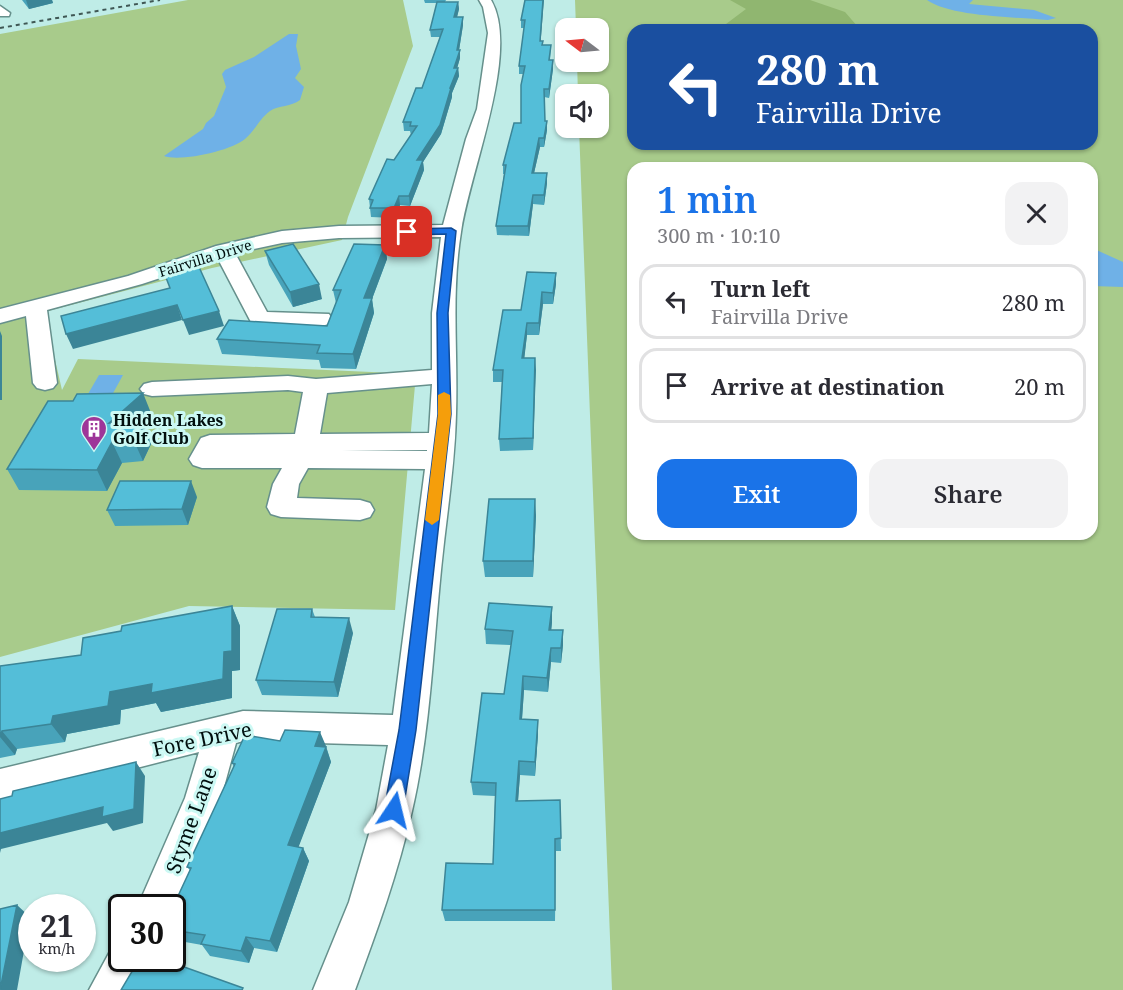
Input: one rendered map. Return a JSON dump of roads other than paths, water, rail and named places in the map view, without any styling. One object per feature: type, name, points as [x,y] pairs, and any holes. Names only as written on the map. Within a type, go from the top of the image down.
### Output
[{"type":"street","points":[[334,990],[368,902],[394,810],[408,730],[444,414],[443,313],[451,231],[474,139],[485,109],[495,33],[485,0]]},
{"type":"street","name":"Fairvilla Drive","points":[[0,316],[135,280],[223,250],[282,237],[451,231]]},
{"type":"street","points":[[223,250],[260,319],[321,319]]},
{"type":"street","points":[[36,307],[45,383]]},
{"type":"street","points":[[152,389],[288,383],[316,386],[444,376]]},
{"type":"street","points":[[316,386],[303,451],[286,484],[281,507],[360,510]]},
{"type":"street","points":[[303,451],[440,450]]},
{"type":"street","name":"Fore Drive","points":[[0,786],[243,726],[408,730]]},
{"type":"street","name":"Styme Lane","points":[[162,894],[203,798],[222,731]]},
{"type":"street","points":[[111,990],[121,972]]},
{"type":"water","points":[[927,0],[973,0],[969,4],[1034,10],[1056,18],[1048,20],[968,13],[938,6]]},
{"type":"water","points":[[289,34],[298,34],[296,46],[301,69],[295,78],[304,87],[300,100],[270,111],[245,139],[229,148],[181,158],[164,156],[203,129],[214,116],[226,87],[222,74],[225,70],[254,57]]},
{"type":"water","points":[[1098,251],[1123,262],[1123,287],[1098,286]]},
{"type":"water","points":[[99,375],[123,375],[106,406],[81,406]]},
{"type":"railway","points":[[0,28],[160,0]]},
{"type":"place","name":"Hidden Lakes Golf Club","points":[[94,452]]}]
